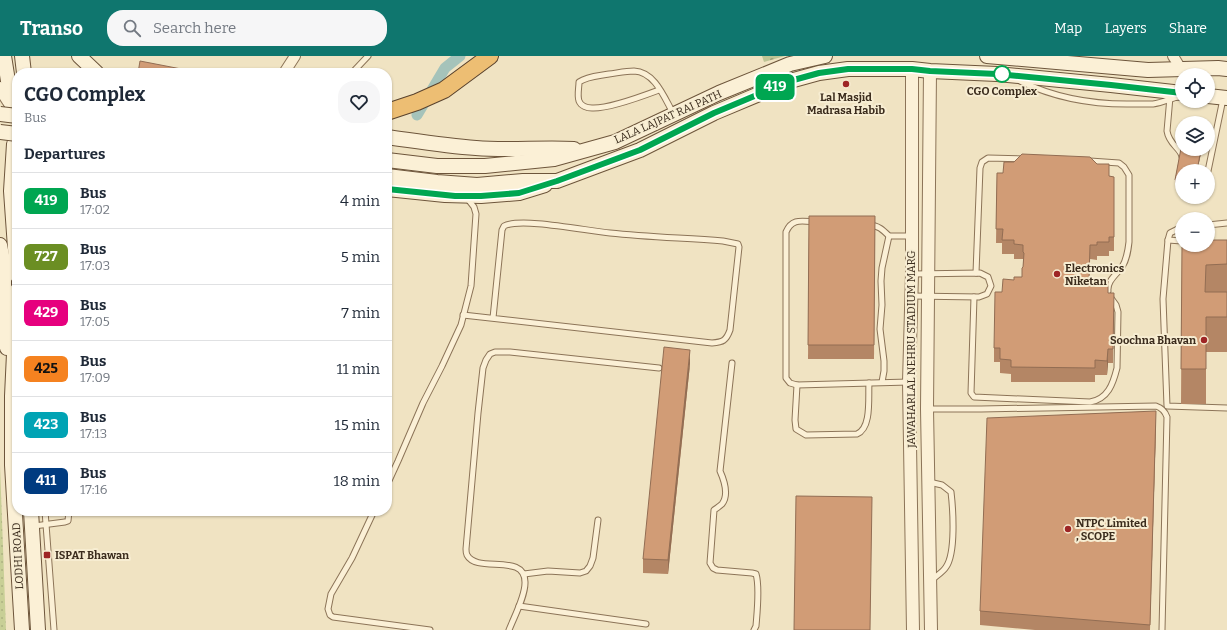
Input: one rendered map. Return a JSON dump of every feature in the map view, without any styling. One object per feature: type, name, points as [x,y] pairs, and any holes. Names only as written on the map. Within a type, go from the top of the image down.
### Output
[{"type":"highway","points":[[393,110],[417,102],[444,90],[490,56]]},
{"type":"main road","points":[[4,56],[11,107]]},
{"type":"main road","points":[[22,56],[23,68]]},
{"type":"main road","points":[[79,56],[92,68]]},
{"type":"main road","name":"LALA LAJPAT RAI PATH","points":[[392,161],[436,166],[485,166],[554,159],[615,142],[719,93],[790,64],[825,56]]},
{"type":"main road","points":[[987,56],[1148,70],[1175,69]]},
{"type":"main road","name":"LALA LAJPAT RAI PATH","points":[[392,177],[477,185],[523,181],[557,181],[640,150],[714,113],[790,81],[819,73],[848,69],[912,69],[1008,75],[1111,85],[1175,95]]},
{"type":"main road","points":[[1215,97],[1225,98]]},
{"type":"main road","points":[[0,114],[11,107]]},
{"type":"main road","points":[[0,121],[4,112],[11,107]]},
{"type":"main road","points":[[0,129],[5,139],[12,143]]},
{"type":"main road","points":[[0,132],[12,143],[12,205]]},
{"type":"main road","points":[[392,138],[476,148],[587,149]]},
{"type":"main road","points":[[392,190],[445,195],[481,196],[519,193],[557,181]]},
{"type":"main road","points":[[0,245],[4,266],[4,321],[12,396]]},
{"type":"main road","name":"LODHI ROAD","points":[[12,396],[12,465]]},
{"type":"main road","name":"LODHI ROAD","points":[[15,516],[22,630]]},
{"type":"main road","name":"LODHI ROAD","points":[[31,516],[38,630]]},
{"type":"street","points":[[287,68],[295,56]]},
{"type":"street","points":[[1173,56],[1180,68]]},
{"type":"street","name":"JAWAHARLAL NEHRU STADIUM MARG","points":[[912,69],[912,274],[909,382],[913,630]]},
{"type":"street","name":"JAWAHARLAL NEHRU STADIUM MARG","points":[[930,71],[927,409],[931,630]]},
{"type":"street","points":[[0,88],[11,107]]},
{"type":"lane","points":[[357,68],[368,56]]},
{"type":"lane","points":[[659,90],[610,106],[592,108],[584,107],[579,101],[578,92],[579,82],[585,78],[634,71],[643,73],[650,77],[659,90],[674,115]]},
{"type":"lane","points":[[1008,75],[1035,88],[1078,100],[1119,104],[1154,104],[1175,95]]},
{"type":"lane","points":[[1210,164],[1225,98]]},
{"type":"lane","points":[[1175,99],[1167,131],[1170,141],[1182,154],[1181,164]]},
{"type":"lane","points":[[976,273],[980,168],[982,162],[988,158],[1026,159]]},
{"type":"lane","points":[[974,297],[971,393],[974,397],[1090,402],[1102,398],[1106,393],[1115,376],[1117,368],[1118,320],[1117,308],[1109,295],[1108,286],[1122,266],[1128,252],[1129,176],[1124,167],[1118,163],[1081,161]]},
{"type":"lane","points":[[392,474],[423,403],[461,325],[471,286],[476,214],[474,208],[465,196]]},
{"type":"lane","points":[[821,222],[797,221],[789,225],[786,232],[786,378],[790,383],[797,385],[909,382]]},
{"type":"lane","points":[[1215,224],[1227,223]]},
{"type":"lane","points":[[463,315],[712,343],[722,342],[728,336],[730,330],[739,247],[738,244],[723,241],[609,233],[540,224],[508,224],[504,226],[502,230],[493,318]]},
{"type":"lane","points":[[860,224],[878,226],[889,236],[911,236]]},
{"type":"lane","points":[[1175,230],[1170,233],[1168,240],[1163,299],[1167,406],[1227,408]]},
{"type":"lane","points":[[882,382],[884,366],[880,328],[882,305],[881,281],[882,268],[889,236]]},
{"type":"lane","points":[[1168,240],[1175,240]]},
{"type":"lane","points":[[911,296],[984,296],[989,292],[991,286],[986,275],[980,273],[912,274]]},
{"type":"lane","points":[[509,630],[523,594],[525,583],[524,574],[520,569],[515,567],[471,560],[467,555],[466,549],[478,413],[483,368],[486,360],[490,354],[495,352],[510,352],[659,368]]},
{"type":"lane","points":[[732,363],[720,471],[725,482],[725,497],[723,503],[714,510],[710,563],[713,568],[717,570],[756,574],[758,578],[756,626],[754,630]]},
{"type":"lane","points":[[797,385],[795,420],[796,428],[799,431],[806,435],[857,434],[862,432],[867,420],[868,382]]},
{"type":"lane","points":[[927,409],[1156,406],[1161,408],[1167,417],[1162,630]]},
{"type":"lane","points":[[928,482],[942,485],[951,492],[953,513],[951,552],[946,567],[930,581]]},
{"type":"lane","points":[[45,516],[54,630]]},
{"type":"lane","points":[[32,526],[65,522],[68,521],[68,516]]},
{"type":"lane","points":[[372,516],[352,558],[331,594],[328,606],[330,615],[333,617],[430,630]]},
{"type":"lane","points":[[524,574],[548,571],[580,573],[586,571],[593,558],[598,520]]},
{"type":"lane","points":[[519,606],[646,624]]},
{"type":"green space","points":[[762,56],[785,56],[764,62]]},
{"type":"green space","points":[[0,465],[6,630],[0,630]]},
{"type":"building","points":[[140,61],[176,68],[139,68]]},
{"type":"building","name":"Electronics Niketan","points":[[1022,154],[1090,157],[1097,164],[1109,164],[1109,176],[1114,177],[1114,237],[1109,237],[1109,242],[1097,242],[1097,245],[1090,245],[1089,280],[1108,281],[1108,293],[1114,293],[1113,349],[1108,349],[1107,361],[1095,360],[1095,368],[1011,367],[1011,360],[1000,359],[1000,348],[994,348],[995,292],[1002,292],[1003,279],[1014,280],[1014,277],[1022,277],[1024,253],[1023,245],[1014,244],[1014,240],[1002,240],[1003,229],[996,229],[997,173],[1003,173],[1004,162],[1014,162]]},
{"type":"building","points":[[1180,156],[1200,156],[1198,164],[1178,164]]},
{"type":"building","points":[[809,216],[875,216],[874,345],[808,345]]},
{"type":"building","points":[[1215,240],[1227,240],[1227,264],[1206,265],[1205,292],[1227,292],[1227,317],[1206,317],[1206,369],[1181,369],[1182,252],[1215,252]]},
{"type":"building","points":[[664,347],[690,350],[668,560],[643,559]]},
{"type":"building","name":"NTPC Limited , SCOPE","points":[[1156,411],[1150,625],[980,611],[987,418]]},
{"type":"building","points":[[796,496],[872,497],[870,630],[794,630]]},
{"type":"waterway","points":[[417,115],[445,68],[460,56]]},
{"type":"bus line","name":"419","points":[[392,190],[455,196],[481,196],[519,193],[557,181],[640,150],[714,113],[790,81],[819,73],[848,69],[912,69],[997,74],[1175,92]]},
{"type":"place","name":"CGO Complex","points":[[1002,74]]},
{"type":"place","name":"Lal Masjid Madrasa Habib","points":[[846,84]]},
{"type":"place","name":"Electronics Niketan","points":[[1057,274]]},
{"type":"place","name":"Soochna Bhavan","points":[[1204,340]]},
{"type":"place","name":"NTPC Limited , SCOPE","points":[[1068,529]]},
{"type":"place","name":"ISPAT Bhawan","points":[[47,555]]}]
